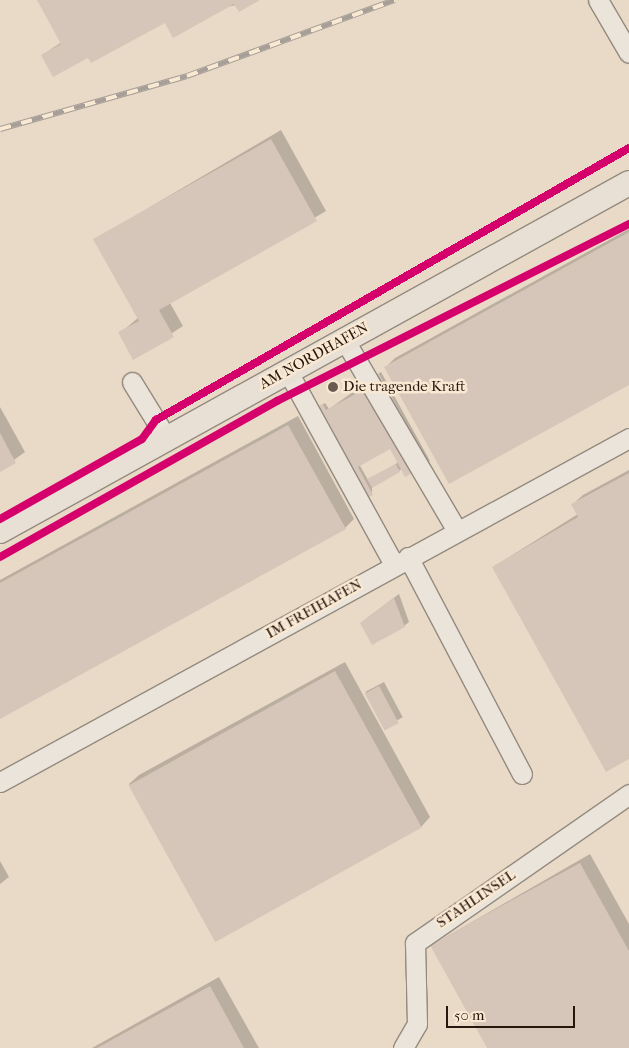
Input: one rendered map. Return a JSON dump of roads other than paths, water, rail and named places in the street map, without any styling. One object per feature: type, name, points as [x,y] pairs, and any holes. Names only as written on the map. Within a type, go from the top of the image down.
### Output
[{"type":"main road","name":"AM NORDHAFEN","points":[[0,531],[287,370],[629,183]]},
{"type":"street","points":[[598,0],[629,53]]},
{"type":"street","points":[[344,340],[456,529]]},
{"type":"street","points":[[287,370],[401,561],[522,774]]},
{"type":"street","points":[[132,382],[167,439]]},
{"type":"street","name":"IM FREIHAFEN","points":[[0,782],[456,529],[629,438]]},
{"type":"street","name":"STAHLINSEL","points":[[403,1048],[417,1024],[415,943],[629,794]]},
{"type":"railway","points":[[0,129],[187,76],[395,0]]},
{"type":"place","name":"Die tragende Kraft","points":[[333,387]]}]
